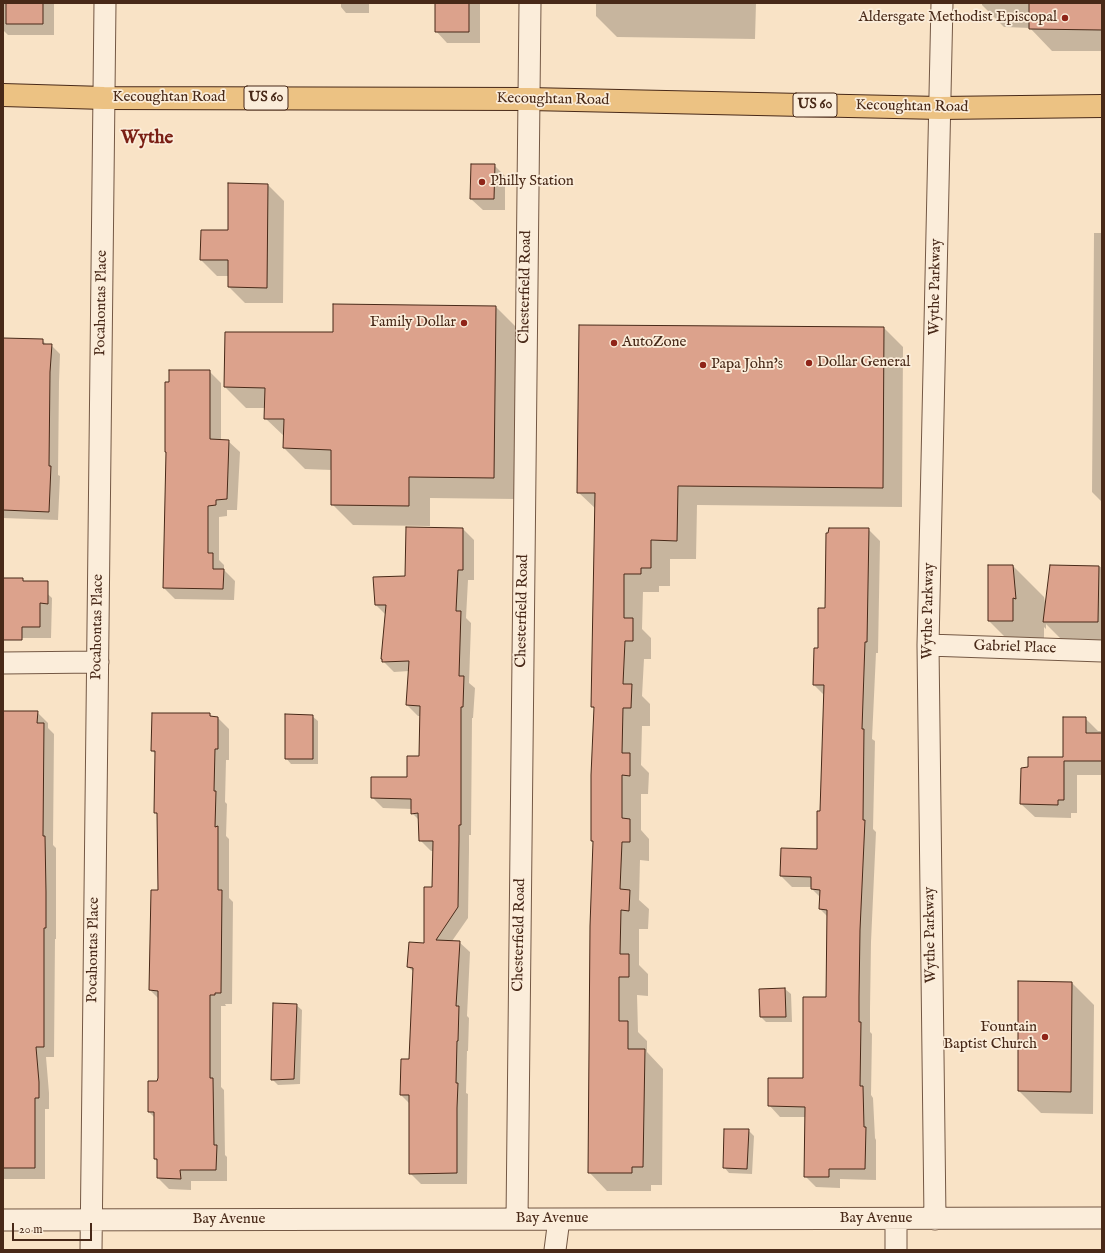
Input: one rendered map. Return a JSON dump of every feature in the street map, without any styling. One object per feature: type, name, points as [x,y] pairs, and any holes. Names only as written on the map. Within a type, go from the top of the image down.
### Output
[{"type":"main road","name":"Kecoughtan Road","points":[[3,95],[104,98],[529,99],[940,108],[1102,106]]},
{"type":"street","name":"Pocahontas Place","points":[[91,1250],[105,3]]},
{"type":"street","name":"Chesterfield Road","points":[[517,1219],[530,3]]},
{"type":"street","name":"Wythe Parkway","points":[[935,1218],[928,645],[942,3]]},
{"type":"street","name":"Gabriel Place","points":[[928,645],[1102,651]]},
{"type":"street","points":[[3,663],[98,662]]},
{"type":"street","name":"Bay Avenue","points":[[3,1220],[1102,1218]]},
{"type":"street","points":[[555,1250],[559,1219]]},
{"type":"street","points":[[896,1219],[896,1250]]},
{"type":"building","points":[[6,3],[43,3],[43,24],[6,24]]},
{"type":"building","points":[[435,3],[469,3],[469,32],[435,32]]},
{"type":"building","name":"Aldersgate Methodist Episcopal","points":[[1029,3],[1102,3],[1102,30],[1029,29]]},
{"type":"building","name":"Philly Station","points":[[471,164],[495,164],[494,199],[470,199]]},
{"type":"building","points":[[228,183],[268,184],[267,288],[228,287],[228,260],[200,260],[201,230],[228,230]]},
{"type":"building","points":[[333,304],[496,306],[494,478],[409,477],[409,506],[331,505],[331,450],[283,448],[284,419],[264,419],[265,388],[224,387],[225,332],[333,332]]},
{"type":"building","points":[[579,325],[884,327],[883,488],[678,486],[677,541],[651,540],[651,568],[641,568],[641,574],[624,574],[624,618],[633,618],[633,641],[625,641],[623,684],[632,684],[631,708],[623,708],[622,753],[630,753],[630,776],[622,775],[622,818],[630,819],[630,842],[622,842],[620,889],[630,890],[629,911],[621,910],[620,954],[629,954],[629,977],[619,977],[619,1021],[628,1021],[628,1049],[645,1049],[643,1167],[632,1167],[632,1173],[588,1173],[590,926],[593,841],[591,841],[591,775],[594,707],[591,707],[595,493],[577,493]]},
{"type":"building","points":[[3,338],[43,339],[43,344],[52,344],[50,372],[49,466],[51,466],[49,512],[3,510]]},
{"type":"building","points":[[169,370],[210,370],[210,439],[229,440],[227,499],[216,500],[216,505],[208,506],[208,553],[213,553],[213,569],[224,569],[223,589],[163,588],[166,452],[165,382],[169,382]]},
{"type":"building","points":[[406,527],[463,528],[463,570],[458,570],[456,611],[461,611],[459,676],[464,676],[463,707],[461,707],[461,825],[459,825],[458,907],[436,940],[460,941],[456,1006],[459,1006],[456,1083],[458,1083],[457,1173],[409,1174],[409,1095],[400,1095],[401,1059],[409,1059],[413,968],[407,967],[409,942],[424,943],[424,887],[432,887],[433,841],[419,841],[418,813],[411,814],[411,799],[371,798],[371,777],[407,777],[407,756],[419,756],[420,706],[406,705],[409,661],[382,662],[381,659],[386,605],[375,605],[373,577],[405,576]]},
{"type":"building","points":[[829,528],[869,528],[867,642],[865,642],[862,729],[864,729],[863,820],[865,820],[860,930],[859,997],[859,1022],[861,1022],[860,1086],[863,1086],[864,1127],[866,1127],[865,1169],[829,1169],[829,1177],[804,1177],[805,1107],[768,1106],[768,1078],[803,1078],[803,997],[826,997],[827,910],[819,909],[820,890],[811,889],[811,877],[780,876],[781,848],[817,849],[817,811],[820,811],[824,685],[813,685],[814,648],[818,648],[818,608],[825,608],[826,533],[828,533]]},
{"type":"building","points":[[988,565],[1013,565],[1016,599],[1013,598],[1013,621],[988,621]]},
{"type":"building","points":[[1050,565],[1099,566],[1098,622],[1043,622]]},
{"type":"building","points":[[3,578],[23,578],[23,581],[48,581],[48,604],[40,603],[40,627],[22,627],[22,640],[3,640]]},
{"type":"building","points":[[3,711],[38,711],[37,723],[44,723],[43,836],[45,836],[46,928],[44,928],[44,1047],[36,1047],[39,1098],[35,1098],[35,1168],[3,1168]]},
{"type":"building","points":[[152,713],[210,713],[210,716],[218,717],[218,749],[215,749],[214,791],[216,791],[215,827],[218,826],[218,890],[222,890],[221,993],[210,995],[210,1078],[213,1078],[214,1145],[217,1145],[216,1170],[180,1170],[181,1179],[157,1178],[157,1159],[154,1159],[154,1112],[148,1112],[148,1081],[157,1081],[158,1078],[158,991],[149,990],[151,890],[158,890],[157,813],[154,813],[155,751],[151,751]]},
{"type":"building","points":[[285,714],[313,715],[313,759],[285,759]]},
{"type":"building","points":[[1063,717],[1086,717],[1086,733],[1102,733],[1102,761],[1064,761],[1064,800],[1058,800],[1058,805],[1020,804],[1021,768],[1028,767],[1028,757],[1063,757]]},
{"type":"building","name":"Fountain Baptist Church","points":[[1018,981],[1072,982],[1071,1092],[1018,1091]]},
{"type":"building","points":[[785,988],[786,1017],[760,1017],[759,989]]},
{"type":"building","points":[[273,1003],[297,1004],[294,1079],[271,1080]]},
{"type":"building","points":[[724,1129],[749,1129],[747,1169],[723,1168]]},
{"type":"place","name":"Aldersgate Methodist Episcopal","points":[[1065,18]]},
{"type":"place","name":"Philly Station","points":[[482,182]]},
{"type":"place","name":"Family Dollar","points":[[464,323]]},
{"type":"place","name":"AutoZone","points":[[614,343]]},
{"type":"place","name":"Dollar General","points":[[809,363]]},
{"type":"place","name":"Papa John's","points":[[703,365]]},
{"type":"place","name":"Fountain Baptist Church","points":[[1045,1037]]},
{"type":"district","name":"Wythe","points":[[147,139]]}]
